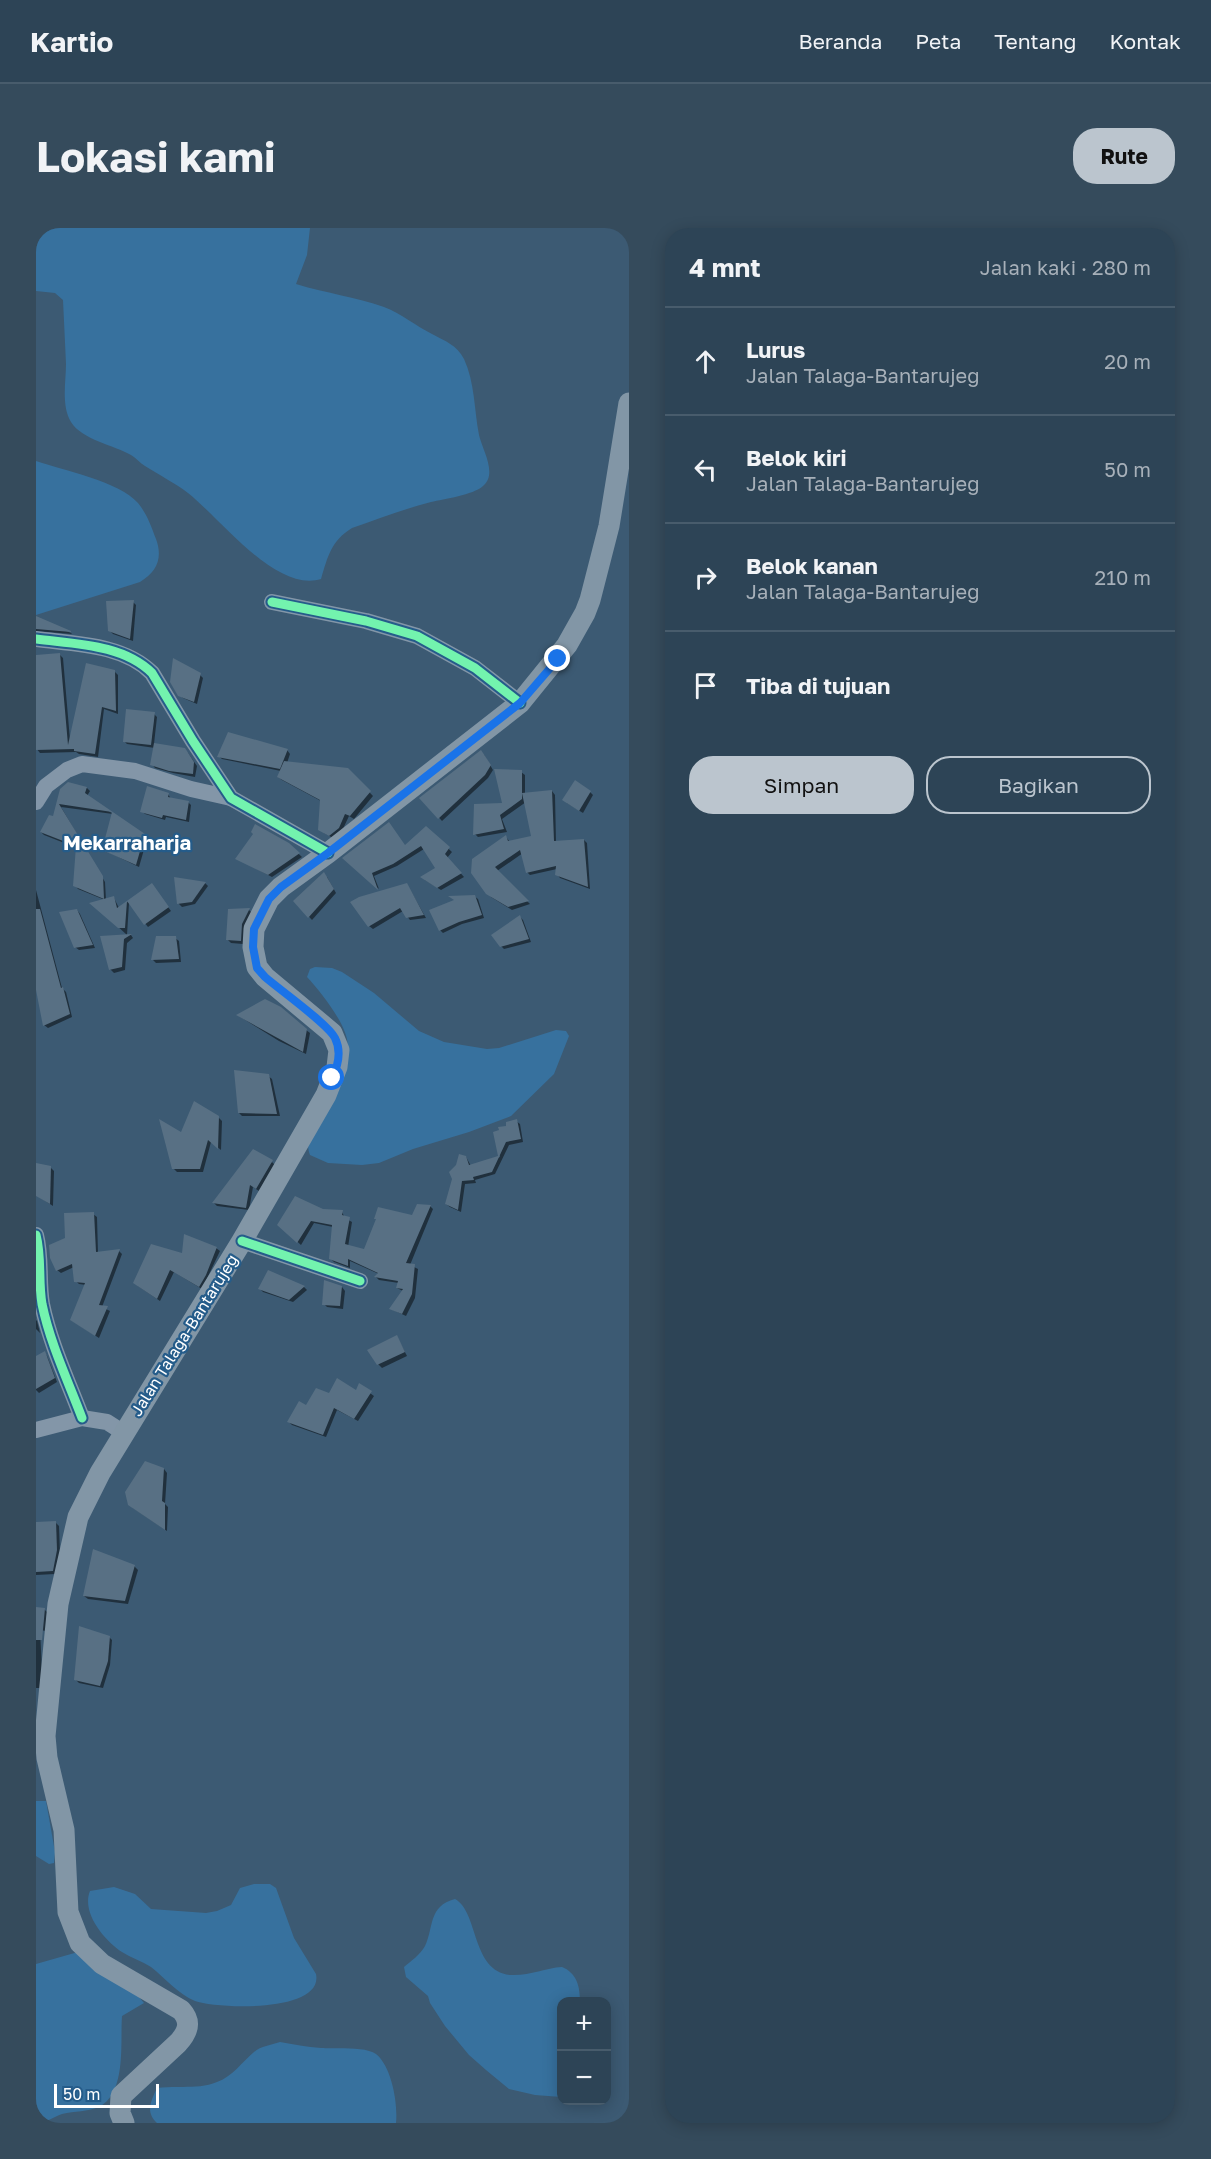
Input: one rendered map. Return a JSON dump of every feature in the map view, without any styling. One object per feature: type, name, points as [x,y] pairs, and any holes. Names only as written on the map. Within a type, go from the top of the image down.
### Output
[{"type":"main road","name":"Jalan Talaga-Bantarujeg","points":[[123,2123],[120,2112],[121,2096],[186,2034],[188,2023],[183,2012],[102,1964],[80,1942],[68,1912],[64,1870],[64,1830],[41,1735],[58,1604],[78,1517],[100,1473],[242,1241],[326,1095],[339,1058],[336,1039],[332,1033],[257,968],[253,947],[254,929],[269,899],[281,887],[520,703],[567,645],[590,600],[609,526],[629,403]]},
{"type":"street","points":[[272,602],[366,621],[417,636],[475,668],[520,703]]},
{"type":"street","points":[[36,639],[104,649],[132,658],[146,667],[231,798]]},
{"type":"street","points":[[36,802],[46,786],[67,770],[82,764],[135,771],[191,789],[231,798],[328,853]]},
{"type":"street","points":[[36,1235],[40,1249],[42,1304],[59,1359],[82,1418]]},
{"type":"street","points":[[242,1241],[360,1281]]},
{"type":"street","points":[[36,1430],[82,1418],[106,1422],[124,1433]]},
{"type":"shaded area","points":[[36,228],[310,228],[307,255],[296,284],[384,307],[450,344],[461,354],[468,368],[479,435],[488,461],[487,481],[472,492],[411,508],[352,528],[335,544],[328,556],[321,579],[304,580],[286,575],[268,565],[183,489],[124,451],[99,442],[83,433],[71,422],[65,401],[63,300],[55,293],[36,291]]},
{"type":"shaded area","points":[[36,461],[105,483],[130,496],[138,503],[144,511],[158,546],[157,564],[151,574],[140,582],[36,615]]},
{"type":"shaded area","points":[[332,968],[342,972],[374,993],[419,1031],[444,1042],[487,1049],[499,1048],[556,1030],[566,1031],[569,1036],[554,1074],[511,1116],[379,1163],[362,1165],[328,1163],[310,1155],[308,1141],[341,1068],[347,1039],[336,1015],[307,977],[310,969]]},
{"type":"shaded area","points":[[36,1801],[46,1801],[55,1852],[54,1863],[49,1864],[36,1856]]},
{"type":"shaded area","points":[[254,1884],[270,1884],[276,1888],[294,1938],[316,1974],[314,1987],[304,1996],[287,2002],[267,2005],[224,2006],[195,2001],[177,1990],[151,1967],[115,1947],[96,1926],[89,1908],[90,1891],[114,1887],[135,1894],[151,1909],[206,1913],[231,1905],[240,1888]]},
{"type":"shaded area","points":[[455,1899],[463,1906],[482,1953],[489,1964],[498,1971],[518,1975],[562,1967],[577,1981],[580,1997],[557,1997],[557,2097],[535,2095],[509,2089],[469,2055],[445,2026],[428,1996],[406,1977],[404,1967],[425,1946],[433,1918],[446,1902]]},
{"type":"shaded area","points":[[78,1952],[133,1990],[144,2003],[122,2016],[118,2079],[108,2100],[94,2109],[62,2114],[36,2123],[36,1964]]},
{"type":"shaded area","points":[[280,2042],[316,2048],[357,2049],[376,2054],[382,2060],[393,2086],[396,2123],[157,2123],[153,2119],[150,2106],[157,2088],[202,2086],[217,2082],[232,2073],[257,2050]]},
{"type":"building","points":[[134,600],[130,639],[108,631],[106,601]]},
{"type":"building","points":[[36,616],[71,631],[71,632],[36,629]]},
{"type":"building","points":[[60,653],[68,745],[86,663],[115,670],[116,711],[102,707],[95,754],[74,751],[74,749],[36,750],[36,655]]},
{"type":"building","points":[[173,658],[201,673],[194,702],[178,696],[170,682]]},
{"type":"building","points":[[126,709],[155,712],[151,745],[123,742]]},
{"type":"building","points":[[228,732],[288,749],[280,769],[217,757]]},
{"type":"building","points":[[154,743],[185,748],[194,762],[193,774],[169,771],[150,765]]},
{"type":"building","points":[[481,750],[491,765],[485,775],[438,819],[419,798]]},
{"type":"building","points":[[284,761],[348,768],[371,791],[350,816],[345,814],[339,828],[329,836],[318,830],[320,800],[277,777]]},
{"type":"building","points":[[494,769],[522,770],[522,799],[500,815],[504,829],[473,835],[474,804],[502,803]]},
{"type":"building","points":[[575,780],[591,791],[579,811],[562,800]]},
{"type":"building","points":[[68,782],[87,787],[85,793],[145,834],[136,865],[102,850],[112,812],[59,804],[103,876],[104,899],[73,886],[76,846],[40,832],[49,815],[53,816],[60,789]]},
{"type":"building","points":[[147,786],[169,793],[168,797],[189,801],[186,820],[163,815],[162,818],[140,812]]},
{"type":"building","points":[[552,790],[554,841],[584,839],[588,887],[555,875],[556,866],[526,873],[520,850],[495,867],[529,901],[508,907],[486,894],[471,873],[472,859],[506,835],[508,841],[531,836],[522,793]]},
{"type":"building","points":[[389,822],[405,845],[426,826],[450,847],[445,854],[462,873],[437,888],[420,877],[435,868],[421,846],[393,864],[372,873],[378,890],[342,858]]},
{"type":"building","points":[[255,824],[289,843],[300,853],[268,875],[235,859],[253,834],[251,832]]},
{"type":"building","points":[[324,872],[334,889],[308,918],[293,901]]},
{"type":"building","points":[[174,877],[206,882],[192,902],[177,904]]},
{"type":"building","points":[[152,883],[169,907],[144,925],[127,901],[125,928],[118,928],[89,903],[114,896],[117,908]]},
{"type":"building","points":[[407,883],[424,915],[406,918],[400,908],[368,927],[350,902],[359,897]]},
{"type":"building","points":[[475,895],[482,915],[439,931],[429,910],[454,900],[448,896]]},
{"type":"building","points":[[250,908],[242,924],[241,941],[226,940],[228,909]]},
{"type":"building","points":[[36,909],[40,909],[70,1014],[43,1026],[36,990]]},
{"type":"building","points":[[77,909],[93,945],[74,948],[59,912]]},
{"type":"building","points":[[520,915],[529,939],[500,947],[491,935]]},
{"type":"building","points":[[132,934],[124,939],[122,967],[109,970],[100,936]]},
{"type":"building","points":[[156,936],[176,936],[179,959],[151,960]]},
{"type":"building","points":[[265,999],[281,1007],[307,1029],[303,1052],[236,1015]]},
{"type":"building","points":[[234,1070],[269,1074],[277,1114],[238,1113]]},
{"type":"building","points":[[194,1101],[219,1116],[218,1149],[208,1140],[200,1169],[172,1169],[159,1119],[181,1132]]},
{"type":"building","points":[[517,1119],[521,1139],[506,1142],[492,1172],[473,1177],[474,1180],[462,1181],[458,1210],[445,1204],[452,1179],[449,1172],[456,1165],[459,1154],[466,1156],[469,1165],[498,1156],[493,1132],[499,1130],[498,1127],[506,1126],[506,1122]]},
{"type":"building","points":[[253,1149],[273,1160],[256,1189],[250,1185],[246,1208],[212,1203]]},
{"type":"building","points":[[36,1163],[51,1166],[50,1204],[36,1196]]},
{"type":"building","points":[[295,1196],[323,1209],[343,1210],[342,1215],[350,1217],[345,1244],[364,1249],[376,1219],[374,1219],[378,1207],[412,1215],[417,1204],[431,1205],[406,1263],[415,1264],[412,1294],[402,1314],[389,1309],[403,1289],[396,1288],[398,1281],[374,1277],[378,1273],[348,1259],[348,1266],[329,1259],[332,1225],[311,1221],[297,1243],[277,1225]]},
{"type":"building","points":[[94,1212],[96,1252],[120,1249],[99,1305],[108,1306],[95,1336],[70,1320],[85,1283],[74,1282],[72,1264],[56,1271],[50,1258],[49,1245],[65,1238],[64,1213]]},
{"type":"building","points":[[184,1234],[217,1247],[199,1287],[170,1270],[157,1299],[133,1283],[151,1244],[182,1253]]},
{"type":"building","points":[[268,1270],[305,1286],[289,1300],[258,1289]]},
{"type":"building","points":[[324,1280],[342,1286],[340,1306],[322,1305]]},
{"type":"building","points":[[397,1335],[405,1352],[377,1365],[367,1350]]},
{"type":"building","points":[[45,1351],[55,1378],[36,1389],[36,1356]]},
{"type":"building","points":[[337,1378],[356,1390],[359,1383],[372,1391],[354,1419],[334,1408],[323,1435],[287,1422],[299,1401],[306,1405],[316,1388],[329,1393]]},
{"type":"building","points":[[145,1461],[164,1468],[162,1501],[165,1503],[165,1530],[128,1505],[125,1492]]},
{"type":"building","points":[[56,1521],[57,1550],[53,1571],[36,1572],[36,1522]]},
{"type":"building","points":[[93,1549],[135,1565],[125,1601],[83,1596]]},
{"type":"building","points":[[36,1607],[45,1608],[42,1640],[36,1640]]},
{"type":"building","points":[[79,1626],[110,1636],[108,1661],[100,1686],[74,1680]]},
{"type":"cycle path","points":[[272,602],[366,621],[417,636],[475,668],[520,703]]},
{"type":"cycle path","points":[[36,639],[97,647],[127,656],[140,663],[152,673],[231,798],[328,853]]},
{"type":"cycle path","points":[[36,1235],[45,1319],[82,1418]]},
{"type":"cycle path","points":[[242,1241],[360,1281]]},
{"type":"district","name":"Mekarraharja","points":[[127,842]]},
{"type":"route","points":[[332,1078],[339,1058],[336,1039],[332,1033],[257,968],[253,947],[254,929],[269,899],[281,887],[520,703],[558,659]]}]
